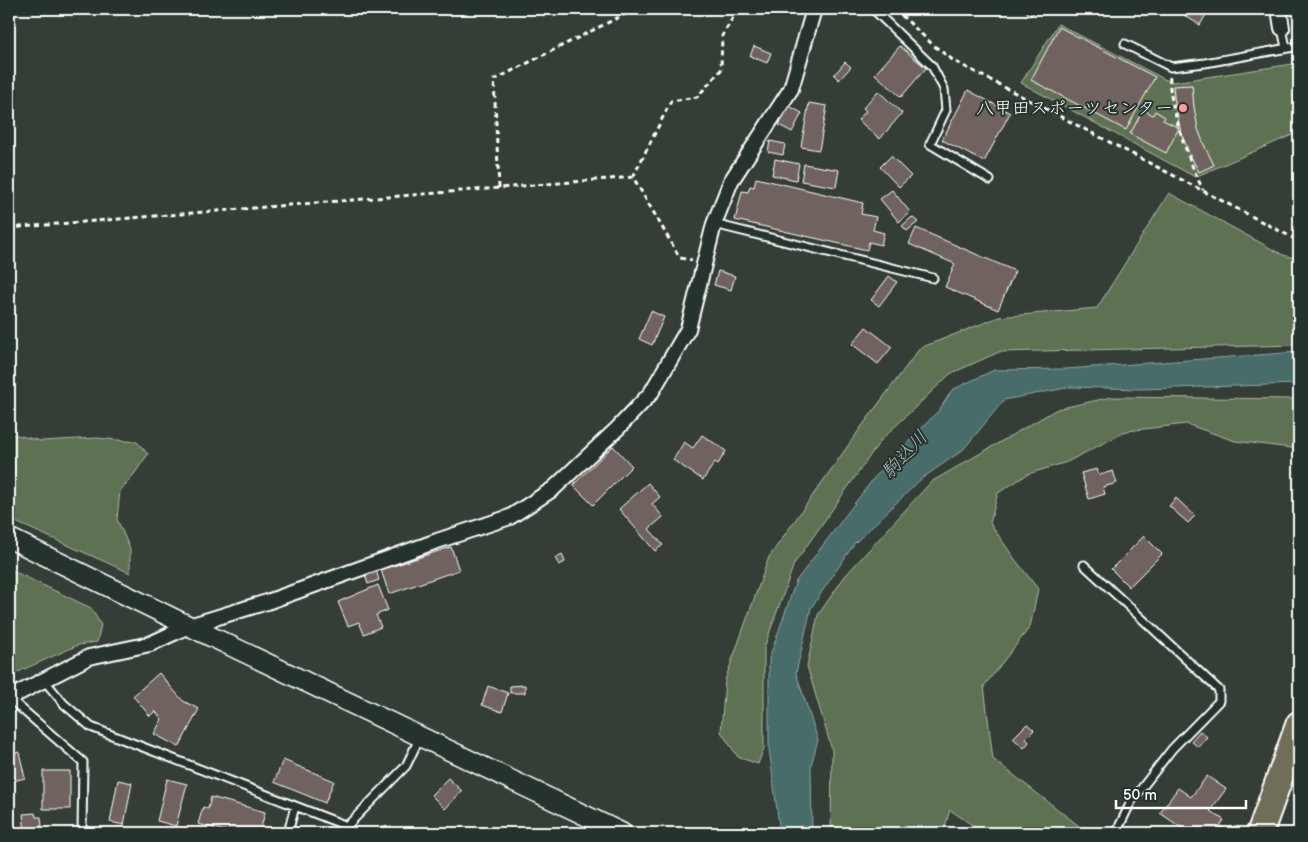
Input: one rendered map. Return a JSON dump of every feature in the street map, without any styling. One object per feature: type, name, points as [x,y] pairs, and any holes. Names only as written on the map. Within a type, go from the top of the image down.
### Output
[{"type":"highway","points":[[1260,833],[1299,724]]},
{"type":"street","points":[[9,698],[89,657],[150,644],[189,626],[267,602],[428,544],[510,518],[554,489],[618,428],[650,393],[688,329],[714,224],[731,181],[791,89],[814,9]]},
{"type":"street","points":[[1279,9],[1282,28]]},
{"type":"street","points":[[9,538],[622,833]]},
{"type":"lane","points":[[873,9],[932,66],[944,89],[946,110],[930,144],[990,180]]},
{"type":"lane","points":[[1282,28],[1286,48]]},
{"type":"lane","points":[[1125,44],[1171,68],[1299,46]]},
{"type":"lane","points":[[714,224],[933,278]]},
{"type":"lane","points":[[1084,565],[1219,690],[1220,701],[1172,749],[1131,802],[1116,833]]},
{"type":"lane","points":[[44,680],[64,704],[92,727],[295,806],[345,830],[406,766],[421,737]]},
{"type":"lane","points":[[9,698],[83,762],[82,833]]},
{"type":"lane","points":[[288,833],[295,806]]},
{"type":"path","points":[[499,188],[494,80],[635,9]]},
{"type":"path","points":[[633,177],[671,101],[697,97],[721,70],[722,36],[738,9]]},
{"type":"path","points":[[894,9],[933,45],[954,61],[1299,241]]},
{"type":"path","points":[[1171,68],[1169,80],[1175,114],[1186,149],[1204,191]]},
{"type":"path","points":[[9,228],[633,177]]},
{"type":"path","points":[[633,177],[680,258],[704,263]]},
{"type":"green space","name":"八甲田スポーツセンター","points":[[1058,24],[1166,80],[1174,82],[1299,63],[1299,132],[1195,177],[1021,83]]},
{"type":"green space","points":[[1169,193],[1283,255],[1299,259],[1299,345],[999,352],[950,374],[881,440],[794,564],[764,648],[764,748],[758,764],[738,757],[721,732],[725,680],[769,557],[920,348],[999,317],[1097,308]]},
{"type":"green space","points":[[1112,397],[1299,399],[1299,449],[1235,441],[1186,424],[1127,431],[1067,462],[1028,474],[998,493],[990,523],[1038,589],[1030,627],[984,686],[993,759],[1088,833],[984,833],[950,810],[943,833],[831,833],[832,750],[807,666],[818,615],[845,576],[931,482],[1057,409]]},
{"type":"green space","points":[[9,433],[41,441],[97,438],[137,442],[148,454],[120,491],[117,519],[130,549],[130,573],[9,519]]},
{"type":"green space","points":[[9,569],[91,608],[101,625],[97,642],[78,645],[9,676]]},
{"type":"water","name":"駒込川","points":[[1299,352],[1299,384],[1141,389],[1071,387],[1004,400],[963,450],[921,479],[854,544],[811,608],[796,673],[818,740],[811,765],[812,833],[780,833],[769,748],[769,659],[796,581],[873,479],[940,409],[952,390],[994,370],[1066,369]]},
{"type":"building","points":[[1025,9],[1040,9],[1029,16]]},
{"type":"building","points":[[1189,9],[1209,9],[1200,25],[1185,16]]},
{"type":"building","points":[[1059,27],[1155,77],[1126,130],[1031,80]]},
{"type":"building","points":[[754,46],[771,53],[767,63],[750,56]]},
{"type":"building","points":[[900,46],[926,68],[901,97],[875,74]]},
{"type":"building","points":[[845,62],[851,67],[839,80],[834,75]]},
{"type":"building","points":[[1192,85],[1198,129],[1214,165],[1199,172],[1181,133],[1173,86]]},
{"type":"building","points":[[968,90],[1010,113],[984,162],[942,140]]},
{"type":"building","points":[[878,91],[902,113],[880,139],[858,120],[866,111],[863,108]]},
{"type":"building","points":[[809,103],[827,106],[819,150],[801,147]]},
{"type":"building","points":[[789,106],[802,113],[792,132],[779,125]]},
{"type":"building","points":[[1143,110],[1153,115],[1155,111],[1165,117],[1163,120],[1179,128],[1166,153],[1130,134]]},
{"type":"building","points":[[770,141],[785,144],[783,155],[768,152]]},
{"type":"building","points":[[891,156],[911,176],[899,187],[880,167]]},
{"type":"building","points":[[775,159],[799,164],[796,180],[772,175]]},
{"type":"building","points":[[804,164],[839,170],[836,187],[801,181]]},
{"type":"building","points":[[756,178],[863,203],[861,214],[876,217],[873,230],[884,233],[881,245],[869,242],[867,250],[735,220],[742,191],[748,192],[750,186],[754,187]]},
{"type":"building","points":[[892,190],[910,212],[899,222],[880,199]]},
{"type":"building","points":[[912,217],[918,222],[907,231],[902,226]]},
{"type":"building","points":[[916,228],[1015,271],[998,310],[945,287],[955,264],[909,244]]},
{"type":"building","points":[[718,271],[735,276],[731,290],[714,285]]},
{"type":"building","points":[[889,276],[897,282],[879,306],[871,300]]},
{"type":"building","points":[[651,311],[664,317],[652,345],[639,339]]},
{"type":"building","points":[[866,327],[892,347],[878,364],[852,344]]},
{"type":"building","points":[[702,435],[726,451],[718,464],[715,462],[703,480],[673,460],[684,442],[693,448]]},
{"type":"building","points":[[613,446],[632,466],[593,505],[573,485]]},
{"type":"building","points":[[1097,469],[1099,475],[1113,471],[1117,483],[1103,487],[1105,494],[1089,499],[1081,473]]},
{"type":"building","points":[[648,483],[660,497],[652,504],[663,517],[649,529],[663,545],[655,551],[619,509]]},
{"type":"building","points":[[1176,498],[1195,516],[1188,523],[1169,506]]},
{"type":"building","points":[[1144,536],[1162,554],[1129,587],[1111,569]]},
{"type":"building","points":[[451,547],[459,570],[389,594],[381,570]]},
{"type":"building","points":[[562,554],[565,562],[559,565],[555,558]]},
{"type":"building","points":[[376,570],[379,580],[368,584],[365,575]]},
{"type":"building","points":[[378,585],[388,610],[376,615],[381,627],[364,634],[359,622],[348,626],[338,602]]},
{"type":"building","points":[[159,673],[183,701],[199,709],[179,747],[154,734],[162,719],[155,711],[150,716],[133,696]]},
{"type":"building","points":[[525,685],[525,693],[510,693],[510,686]]},
{"type":"building","points":[[488,686],[508,693],[502,712],[482,705]]},
{"type":"building","points":[[1027,724],[1034,730],[1026,738],[1029,742],[1024,748],[1013,738]]},
{"type":"building","points":[[1200,731],[1207,737],[1198,747],[1191,741]]},
{"type":"building","points":[[19,752],[25,778],[9,782],[9,755]]},
{"type":"building","points":[[283,760],[334,781],[325,803],[274,782]]},
{"type":"building","points":[[43,771],[70,771],[70,809],[43,809]]},
{"type":"building","points":[[1207,776],[1226,789],[1210,811],[1224,820],[1220,826],[1223,828],[1219,833],[1189,833],[1160,813],[1178,788],[1191,797]]},
{"type":"building","points":[[448,778],[462,791],[445,809],[431,795]]},
{"type":"building","points":[[167,779],[187,784],[176,826],[157,821]]},
{"type":"building","points":[[118,780],[132,783],[124,825],[110,822]]},
{"type":"building","points":[[211,797],[265,812],[260,832],[263,833],[233,833],[198,824],[203,807],[208,809]]},
{"type":"building","points":[[35,813],[36,817],[41,817],[42,826],[37,827],[37,832],[25,833],[23,814]]},
{"type":"place","name":"八甲田スポーツセンター","points":[[1183,108]]}]
